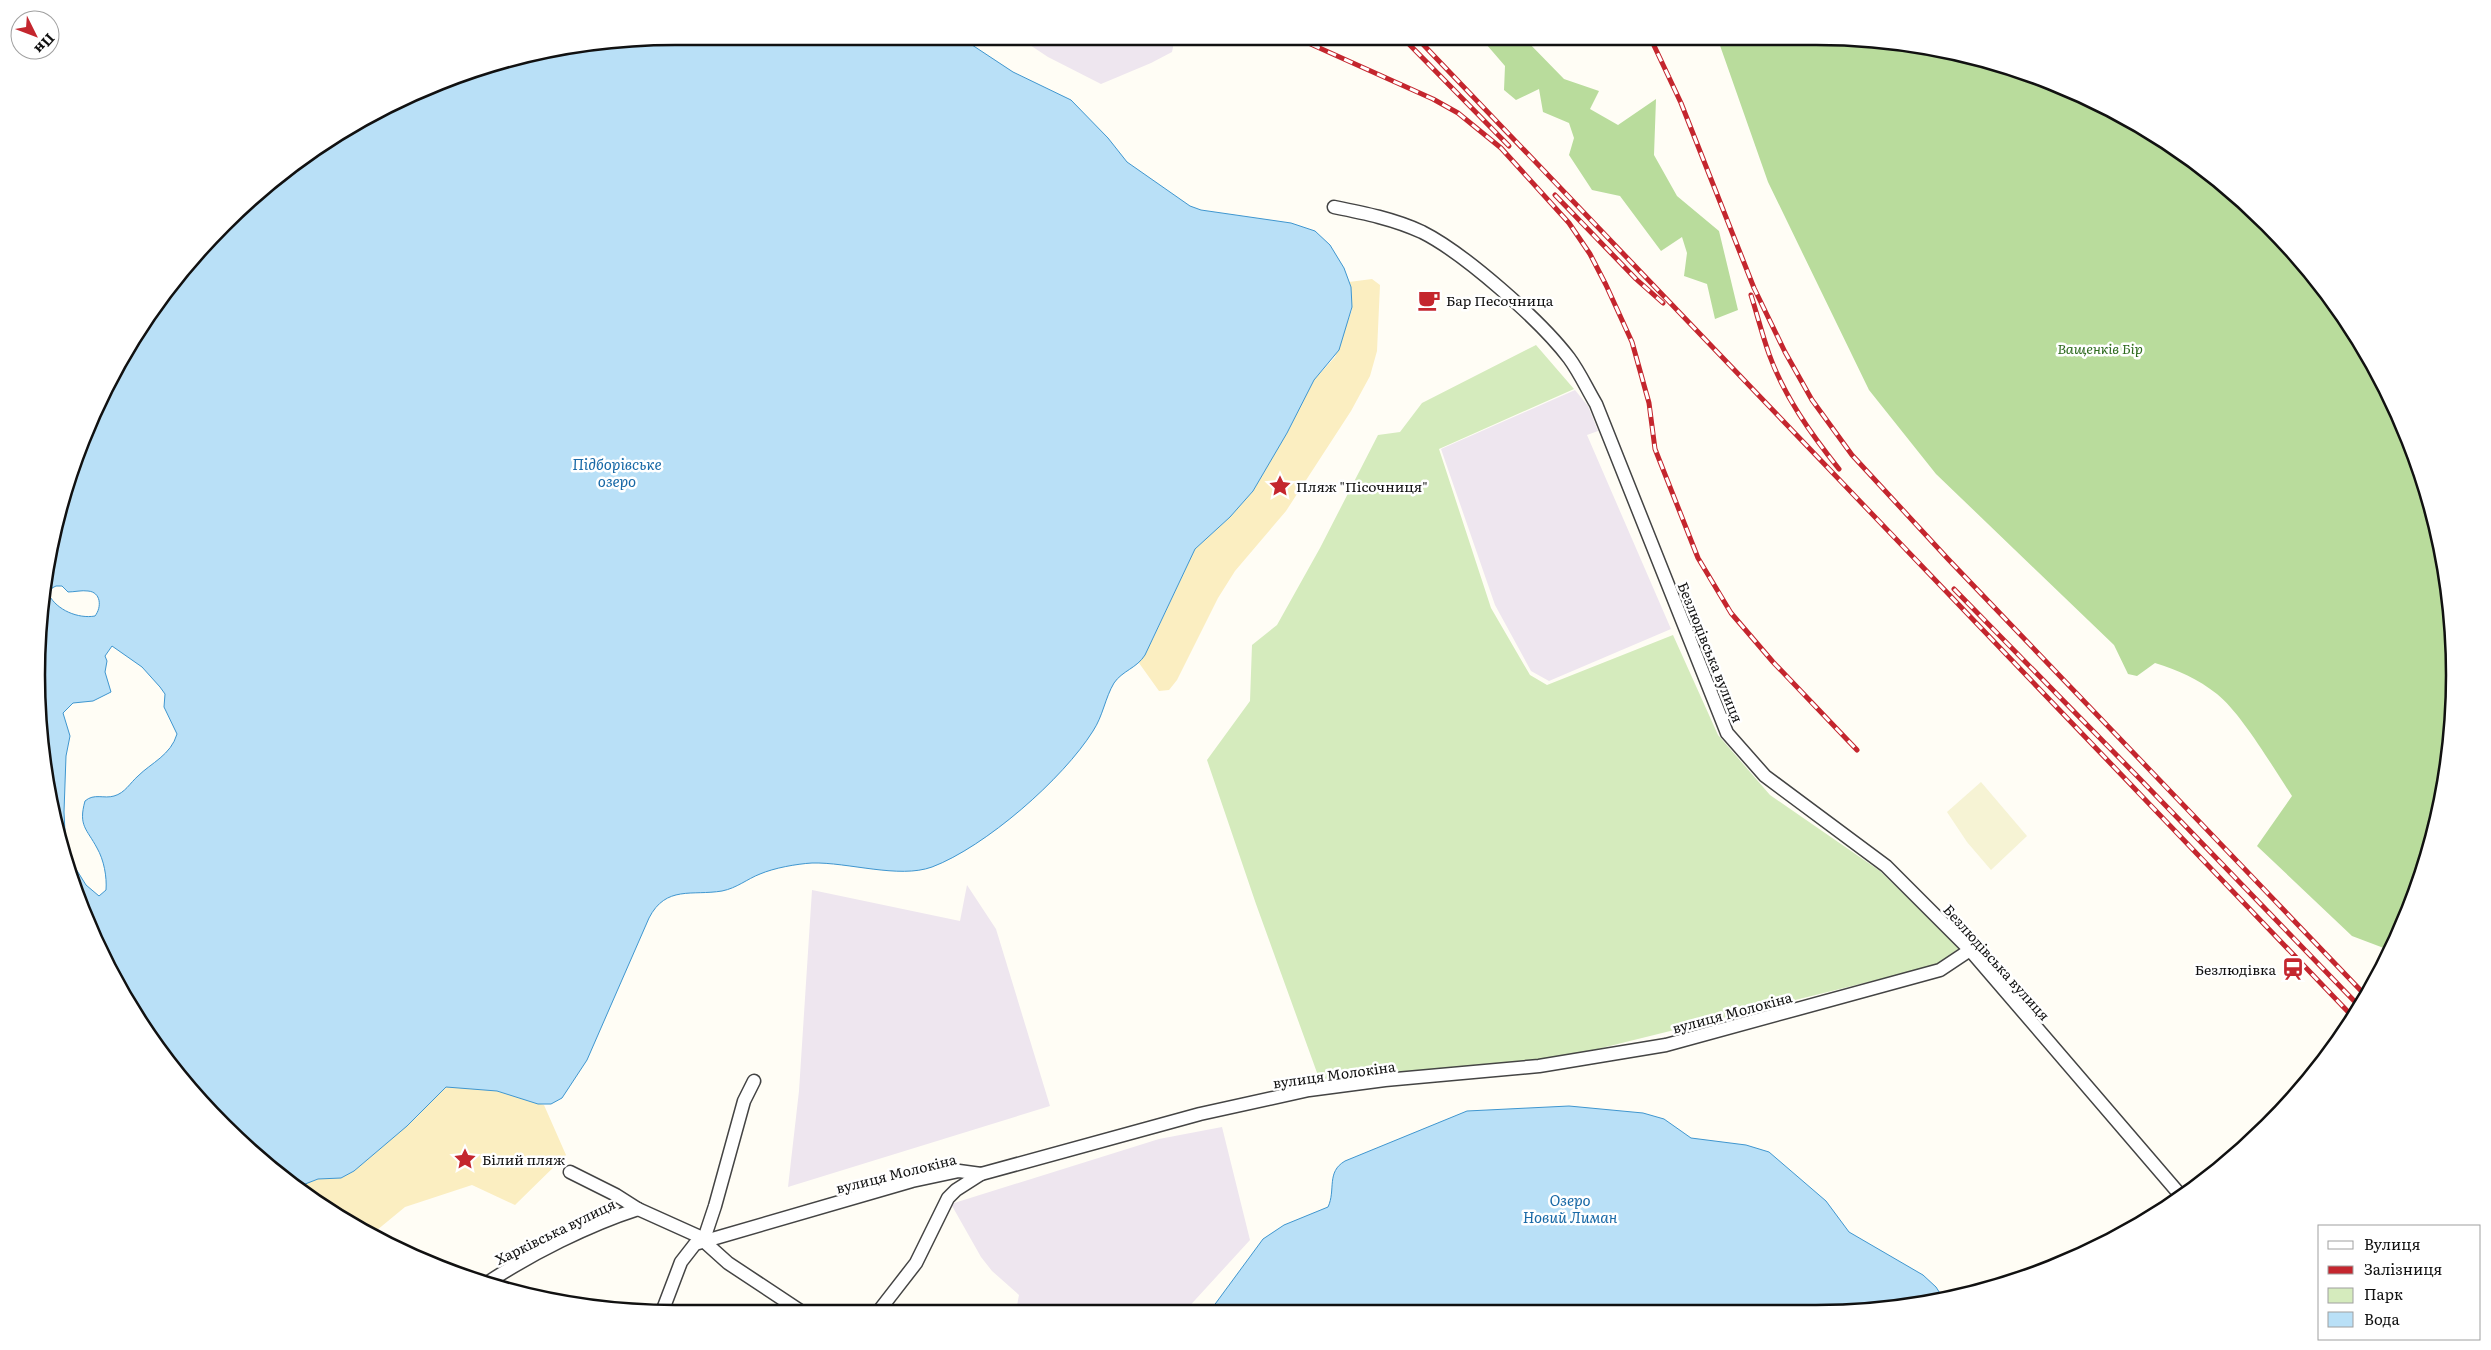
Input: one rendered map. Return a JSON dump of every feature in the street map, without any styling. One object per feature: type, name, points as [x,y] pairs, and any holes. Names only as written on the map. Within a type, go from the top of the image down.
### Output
[{"type":"street","name":"Безлюдівська вулиця","points":[[1334,207],[1406,225],[1438,242],[1471,266],[1523,310],[1567,356],[1578,371],[1596,404],[1727,733],[1765,776],[1886,866],[1970,950],[2177,1191]]},
{"type":"street","name":"вулиця Молокіна","points":[[704,1240],[947,1173],[963,1171],[981,1174],[1207,1112],[1309,1090],[1385,1080],[1539,1066],[1686,1041],[1940,970],[1970,950]]},
{"type":"street","points":[[665,1305],[684,1256],[691,1247],[704,1240],[744,1101],[754,1081]]},
{"type":"street","points":[[570,1172],[616,1195],[638,1209],[704,1240],[728,1263],[791,1305]]},
{"type":"street","points":[[883,1305],[916,1263],[948,1198],[956,1190],[981,1174]]},
{"type":"street","name":"Харківська вулиця","points":[[494,1278],[575,1235],[613,1217],[638,1209]]},
{"type":"shaded area","points":[[1030,45],[1173,45],[1172,52],[1101,84],[1048,57]]},
{"type":"shaded area","points":[[1575,390],[1588,406],[1598,431],[1587,435],[1671,629],[1549,681],[1531,671],[1495,605],[1441,449]]},
{"type":"shaded area","points":[[1981,782],[2027,836],[1991,870],[1967,842],[1947,812]]},
{"type":"shaded area","points":[[967,885],[996,929],[1050,1106],[788,1187],[799,1091],[812,890],[960,921]]},
{"type":"shaded area","points":[[1222,1127],[1250,1240],[1190,1305],[1017,1305],[1019,1295],[992,1271],[981,1257],[951,1204],[1159,1139]]},
{"type":"green space","points":[[1487,45],[1531,45],[1564,79],[1599,91],[1590,109],[1618,125],[1656,99],[1654,155],[1677,196],[1719,231],[1738,310],[1715,319],[1707,284],[1684,276],[1687,253],[1682,237],[1661,251],[1620,196],[1592,190],[1569,155],[1574,138],[1569,123],[1543,112],[1539,89],[1516,100],[1504,90],[1505,66]]},
{"type":"green space","name":"Ващенків Бір","points":[[1720,45],[1857,46],[1939,57],[2019,78],[2095,110],[2131,129],[2200,175],[2231,201],[2290,260],[2316,291],[2362,360],[2398,434],[2413,472],[2425,512],[2441,593],[2446,675],[2441,757],[2425,838],[2413,878],[2384,948],[2352,936],[2257,846],[2292,796],[2257,742],[2226,703],[2217,694],[2195,679],[2155,663],[2137,676],[2128,674],[2114,645],[1936,474],[1869,390],[1768,182]]},
{"type":"green space","points":[[1536,345],[1574,389],[1439,449],[1491,608],[1530,675],[1547,685],[1673,635],[1718,735],[1770,795],[1880,871],[1959,948],[1937,965],[1549,1061],[1320,1081],[1256,904],[1207,760],[1250,701],[1252,645],[1277,625],[1320,548],[1378,435],[1400,432],[1422,403]]},
{"type":"sand","name":"Пляж \"Пісочниця\"","points":[[1372,279],[1380,285],[1377,351],[1370,376],[1351,411],[1286,511],[1235,571],[1218,598],[1177,680],[1169,690],[1159,691],[1139,663],[1153,639],[1195,549],[1230,517],[1253,491],[1287,433],[1314,380],[1335,357],[1352,310],[1349,282]]},
{"type":"sand","name":"Білий пляж","points":[[449,1086],[497,1091],[544,1105],[566,1155],[515,1205],[472,1185],[405,1207],[377,1230],[304,1184],[318,1179],[341,1178],[354,1171],[417,1117],[443,1088]]},
{"type":"water","name":"Підборівське озеро","points":[[972,45],[1013,72],[1071,100],[1108,138],[1127,162],[1190,206],[1201,210],[1291,223],[1315,231],[1330,245],[1344,268],[1351,287],[1352,307],[1339,350],[1314,380],[1287,433],[1253,491],[1230,517],[1195,549],[1145,655],[1138,663],[1117,679],[1093,731],[1080,750],[1043,790],[1021,810],[975,844],[932,867],[919,870],[889,871],[826,863],[799,864],[766,872],[727,890],[672,896],[663,901],[649,918],[587,1060],[562,1098],[551,1104],[538,1104],[497,1091],[446,1087],[407,1126],[354,1171],[341,1178],[318,1179],[304,1184],[260,1149],[201,1090],[175,1059],[129,990],[110,954],[78,878],[75,867],[86,885],[99,896],[106,890],[103,863],[83,822],[85,801],[92,797],[118,795],[170,748],[177,734],[164,707],[165,694],[142,667],[112,646],[105,656],[107,661],[105,672],[111,692],[93,701],[73,703],[63,713],[70,736],[66,756],[65,834],[50,757],[46,716],[46,634],[50,596],[57,605],[75,615],[95,616],[99,608],[98,597],[92,592],[68,592],[62,586],[56,586],[52,588],[50,592],[66,512],[78,472],[93,434],[129,360],[175,291],[201,260],[260,201],[291,175],[325,151],[360,129],[396,110],[472,78],[552,57],[634,46]]},
{"type":"water","name":"Озеро Новий Лиман","points":[[1569,1106],[1643,1113],[1664,1119],[1691,1138],[1746,1145],[1769,1152],[1826,1201],[1849,1232],[1923,1275],[1940,1293],[1898,1300],[1816,1305],[1214,1305],[1263,1239],[1284,1225],[1328,1207],[1333,1176],[1339,1165],[1467,1111]]},
{"type":"railway","points":[[1313,45],[1433,99],[1458,113],[1501,148],[1569,223],[1590,254],[1632,342],[1649,403],[1655,449],[1698,558],[1731,613],[1773,662],[1857,750]]},
{"type":"railway","points":[[1410,45],[1509,146]]},
{"type":"railway","points":[[1424,45],[2348,1012]]},
{"type":"railway","points":[[1654,45],[1681,103],[1754,288],[1785,352],[1812,400],[1852,455],[1948,559],[2361,991]]},
{"type":"railway","points":[[1555,195],[1636,279],[1663,303]]},
{"type":"railway","points":[[1751,295],[1769,354],[1782,385],[1818,442],[1839,469]]},
{"type":"railway","points":[[1954,589],[2355,1002]]},
{"type":"place","name":"Бар Песочница","points":[[1429,300]]},
{"type":"place","name":"Пляж \"Пісочниця\"","points":[[1280,486]]},
{"type":"place","name":"Безлюдівка","points":[[2293,969]]},
{"type":"place","name":"Білий пляж","points":[[465,1159]]}]
